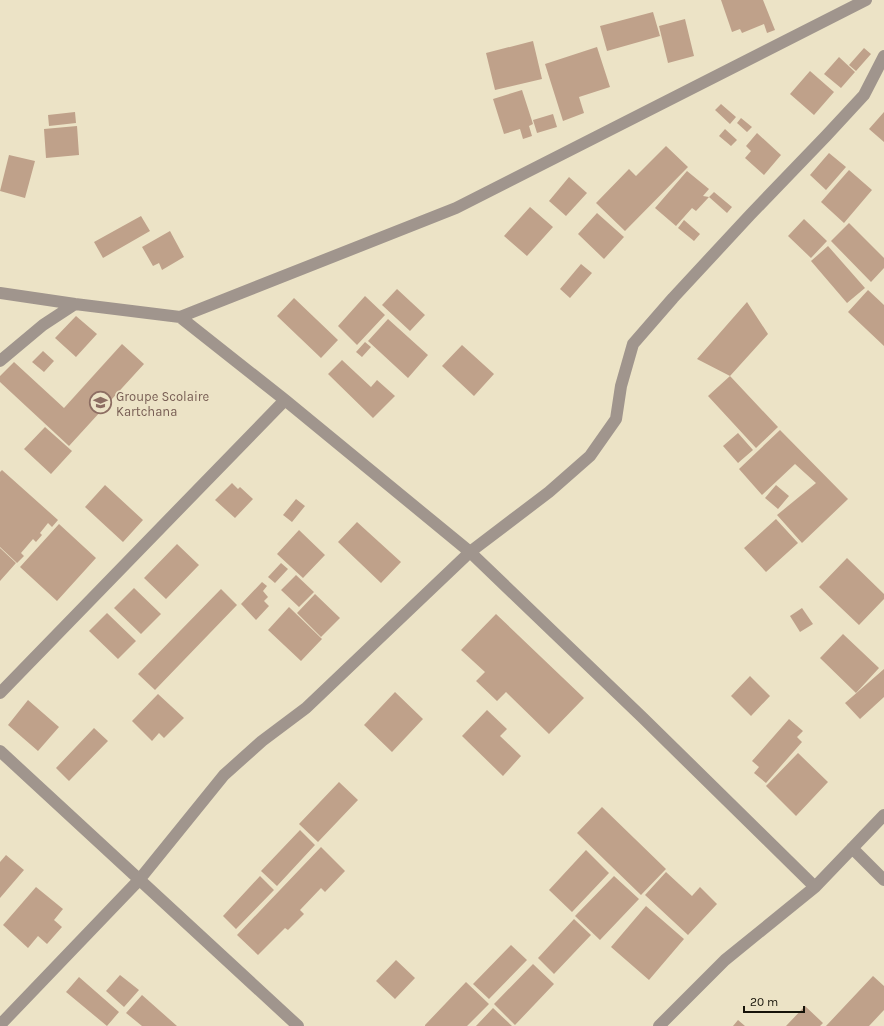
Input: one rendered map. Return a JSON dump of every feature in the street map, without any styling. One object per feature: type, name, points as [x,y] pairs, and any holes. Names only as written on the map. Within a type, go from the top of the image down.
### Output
[{"type":"street","points":[[0,293],[180,317],[456,208],[866,0]]},
{"type":"street","points":[[0,1025],[139,880],[224,775],[262,741],[306,708],[470,552],[549,492],[590,456],[616,419],[621,386],[633,344],[678,292],[864,95],[884,56]]},
{"type":"street","points":[[0,361],[43,325],[75,304]]},
{"type":"street","points":[[180,317],[285,400],[470,552],[643,718],[815,887]]},
{"type":"street","points":[[0,693],[285,400]]},
{"type":"street","points":[[0,751],[298,1026]]},
{"type":"street","points":[[659,1026],[726,960],[815,887],[884,815]]},
{"type":"street","points":[[852,848],[884,880]]},
{"type":"building","points":[[721,0],[763,0],[775,30],[767,33],[764,24],[742,33],[740,29],[732,32]]},
{"type":"building","points":[[653,12],[660,36],[607,51],[600,26]]},
{"type":"building","points":[[685,19],[694,56],[668,63],[659,26]]},
{"type":"building","points":[[533,41],[542,79],[495,90],[486,53]]},
{"type":"building","points":[[597,47],[610,87],[579,97],[584,113],[563,121],[545,64]]},
{"type":"building","points":[[864,48],[871,54],[856,71],[849,65]]},
{"type":"building","points":[[839,57],[855,72],[841,88],[824,74]]},
{"type":"building","points":[[810,71],[834,92],[814,115],[790,94]]},
{"type":"building","points":[[522,90],[533,124],[529,126],[532,136],[523,139],[520,129],[504,134],[493,99]]},
{"type":"building","points":[[721,104],[736,117],[730,124],[715,110]]},
{"type":"building","points":[[75,112],[76,123],[49,126],[48,115]]},
{"type":"building","points":[[884,112],[884,142],[869,129]]},
{"type":"building","points":[[553,114],[557,127],[537,133],[533,120]]},
{"type":"building","points":[[741,118],[752,127],[747,132],[737,123]]},
{"type":"building","points":[[77,126],[79,155],[46,158],[44,129]]},
{"type":"building","points":[[725,129],[737,140],[731,146],[719,136]]},
{"type":"building","points":[[757,133],[781,155],[764,175],[745,158],[751,151],[746,146]]},
{"type":"building","points":[[666,146],[688,167],[625,231],[596,203],[629,169],[636,176]]},
{"type":"building","points":[[829,153],[846,167],[826,190],[810,175]]},
{"type":"building","points":[[9,155],[35,161],[25,198],[0,191]]},
{"type":"building","points":[[849,170],[872,190],[844,223],[821,202]]},
{"type":"building","points":[[687,171],[709,189],[703,196],[709,197],[696,211],[692,208],[676,226],[655,208]]},
{"type":"building","points":[[569,177],[587,193],[566,216],[549,201]]},
{"type":"building","points":[[714,192],[732,207],[727,213],[709,197]]},
{"type":"building","points":[[530,207],[553,227],[527,256],[504,236]]},
{"type":"building","points":[[597,213],[624,237],[604,259],[578,234]]},
{"type":"building","points":[[141,216],[150,231],[103,258],[94,242]]},
{"type":"building","points":[[804,219],[827,241],[811,258],[788,236]]},
{"type":"building","points":[[684,220],[700,234],[694,241],[678,228]]},
{"type":"building","points":[[849,223],[884,258],[884,268],[871,282],[831,241]]},
{"type":"building","points":[[170,231],[184,257],[162,270],[159,263],[153,266],[142,247]]},
{"type":"building","points":[[828,246],[865,288],[847,303],[811,261]]},
{"type":"building","points":[[581,264],[592,273],[570,298],[560,289]]},
{"type":"building","points":[[397,289],[425,315],[410,331],[382,305]]},
{"type":"building","points":[[868,290],[884,305],[884,346],[848,312]]},
{"type":"building","points":[[365,296],[385,315],[357,345],[338,326]]},
{"type":"building","points":[[294,298],[338,340],[321,358],[277,316]]},
{"type":"building","points":[[747,302],[768,334],[730,376],[697,359]]},
{"type":"building","points":[[76,316],[97,334],[76,357],[55,338]]},
{"type":"building","points":[[388,319],[428,355],[408,378],[368,341]]},
{"type":"building","points":[[365,342],[371,347],[362,357],[356,352]]},
{"type":"building","points":[[122,344],[144,364],[69,446],[0,382],[0,376],[14,362],[64,408]]},
{"type":"building","points":[[462,345],[494,374],[474,396],[442,366]]},
{"type":"building","points":[[43,351],[54,361],[44,372],[32,362]]},
{"type":"building","points":[[342,360],[371,387],[377,380],[395,396],[373,418],[328,374]]},
{"type":"building","points":[[730,376],[778,427],[756,448],[708,396]]},
{"type":"building","points":[[45,427],[72,451],[51,474],[24,449]]},
{"type":"building","points":[[780,430],[848,499],[802,543],[777,515],[816,483],[795,464],[762,495],[739,469]]},
{"type":"building","points":[[738,433],[753,450],[738,463],[723,446]]},
{"type":"building","points":[[2,470],[58,520],[52,527],[48,523],[40,533],[42,535],[36,542],[33,539],[21,553],[24,556],[17,563],[0,547],[0,472]]},
{"type":"building","points":[[232,483],[238,489],[240,487],[253,499],[235,518],[215,500]]},
{"type":"building","points":[[105,485],[143,520],[123,542],[85,507]]},
{"type":"building","points":[[776,485],[789,496],[778,509],[765,498]]},
{"type":"building","points":[[296,499],[305,506],[292,522],[283,515]]},
{"type":"building","points":[[776,519],[798,543],[766,572],[744,548]]},
{"type":"building","points":[[357,522],[401,562],[381,583],[338,542]]},
{"type":"building","points":[[59,524],[96,558],[57,601],[20,567]]},
{"type":"building","points":[[299,530],[325,555],[303,578],[277,554]]},
{"type":"building","points":[[177,544],[199,565],[166,599],[144,578]]},
{"type":"building","points":[[0,548],[16,563],[0,581]]},
{"type":"building","points":[[847,558],[884,594],[884,599],[859,625],[819,587]]},
{"type":"building","points":[[281,563],[288,569],[275,583],[268,577]]},
{"type":"building","points":[[296,575],[314,592],[299,607],[281,590]]},
{"type":"building","points":[[262,582],[267,586],[263,591],[268,597],[264,601],[269,606],[256,620],[241,604]]},
{"type":"building","points":[[134,588],[161,614],[141,634],[114,608]]},
{"type":"building","points":[[221,589],[237,605],[155,690],[138,674]]},
{"type":"building","points":[[315,594],[340,618],[321,637],[297,613]]},
{"type":"building","points":[[289,607],[322,639],[301,661],[268,630]]},
{"type":"building","points":[[802,608],[813,624],[800,632],[790,616]]},
{"type":"building","points":[[107,613],[136,641],[118,659],[89,631]]},
{"type":"building","points":[[496,614],[584,698],[549,734],[506,692],[497,701],[476,681],[485,672],[461,650]]},
{"type":"building","points":[[843,634],[879,668],[856,693],[820,658]]},
{"type":"building","points":[[884,669],[884,697],[860,719],[845,703]]},
{"type":"building","points":[[750,676],[770,696],[751,716],[731,696]]},
{"type":"building","points":[[395,692],[423,719],[392,752],[364,725]]},
{"type":"building","points":[[158,694],[184,718],[164,738],[159,733],[152,741],[132,721]]},
{"type":"building","points":[[28,700],[59,727],[38,751],[8,725]]},
{"type":"building","points":[[487,710],[507,729],[500,736],[521,756],[503,776],[462,736]]},
{"type":"building","points":[[789,719],[803,731],[797,737],[802,742],[766,783],[754,773],[759,767],[752,761]]},
{"type":"building","points":[[94,728],[108,741],[69,781],[56,768]]},
{"type":"building","points":[[798,753],[828,782],[796,816],[766,786]]},
{"type":"building","points":[[339,782],[358,800],[318,842],[299,824]]},
{"type":"building","points":[[602,807],[666,869],[641,895],[577,833]]},
{"type":"building","points":[[300,830],[315,845],[277,886],[261,871]]},
{"type":"building","points":[[321,847],[345,871],[325,892],[321,888],[300,910],[304,914],[288,930],[285,928],[258,955],[237,935]]},
{"type":"building","points":[[586,850],[609,873],[572,912],[549,890]]},
{"type":"building","points":[[6,855],[24,870],[0,898],[0,862]]},
{"type":"building","points":[[666,872],[692,896],[700,887],[717,904],[688,935],[645,895]]},
{"type":"building","points":[[260,876],[274,890],[236,929],[223,916]]},
{"type":"building","points":[[614,876],[639,899],[600,940],[575,916]]},
{"type":"building","points":[[36,887],[63,909],[54,920],[62,927],[47,944],[38,936],[28,948],[3,925]]},
{"type":"building","points":[[646,906],[684,939],[649,980],[611,947]]},
{"type":"building","points":[[574,919],[591,935],[554,974],[538,958]]},
{"type":"building","points":[[511,945],[527,960],[489,999],[473,984]]},
{"type":"building","points":[[396,960],[415,978],[395,999],[376,981]]},
{"type":"building","points":[[533,964],[554,984],[515,1025],[494,1004]]},
{"type":"building","points":[[120,975],[139,990],[124,1007],[106,991]]},
{"type":"building","points":[[873,976],[884,986],[884,1010],[869,1026],[826,1026]]},
{"type":"building","points":[[79,977],[119,1012],[107,1026],[66,992]]},
{"type":"building","points":[[466,982],[489,1004],[467,1026],[425,1026],[425,1025]]},
{"type":"building","points":[[142,995],[177,1026],[142,1026],[126,1013]]},
{"type":"building","points":[[805,1006],[823,1023],[820,1026],[786,1026]]},
{"type":"building","points":[[493,1008],[512,1026],[476,1026]]},
{"type":"building","points":[[738,1020],[745,1026],[733,1026]]},
{"type":"place","name":"Groupe Scolaire Kartchana","points":[[101,403]]}]
